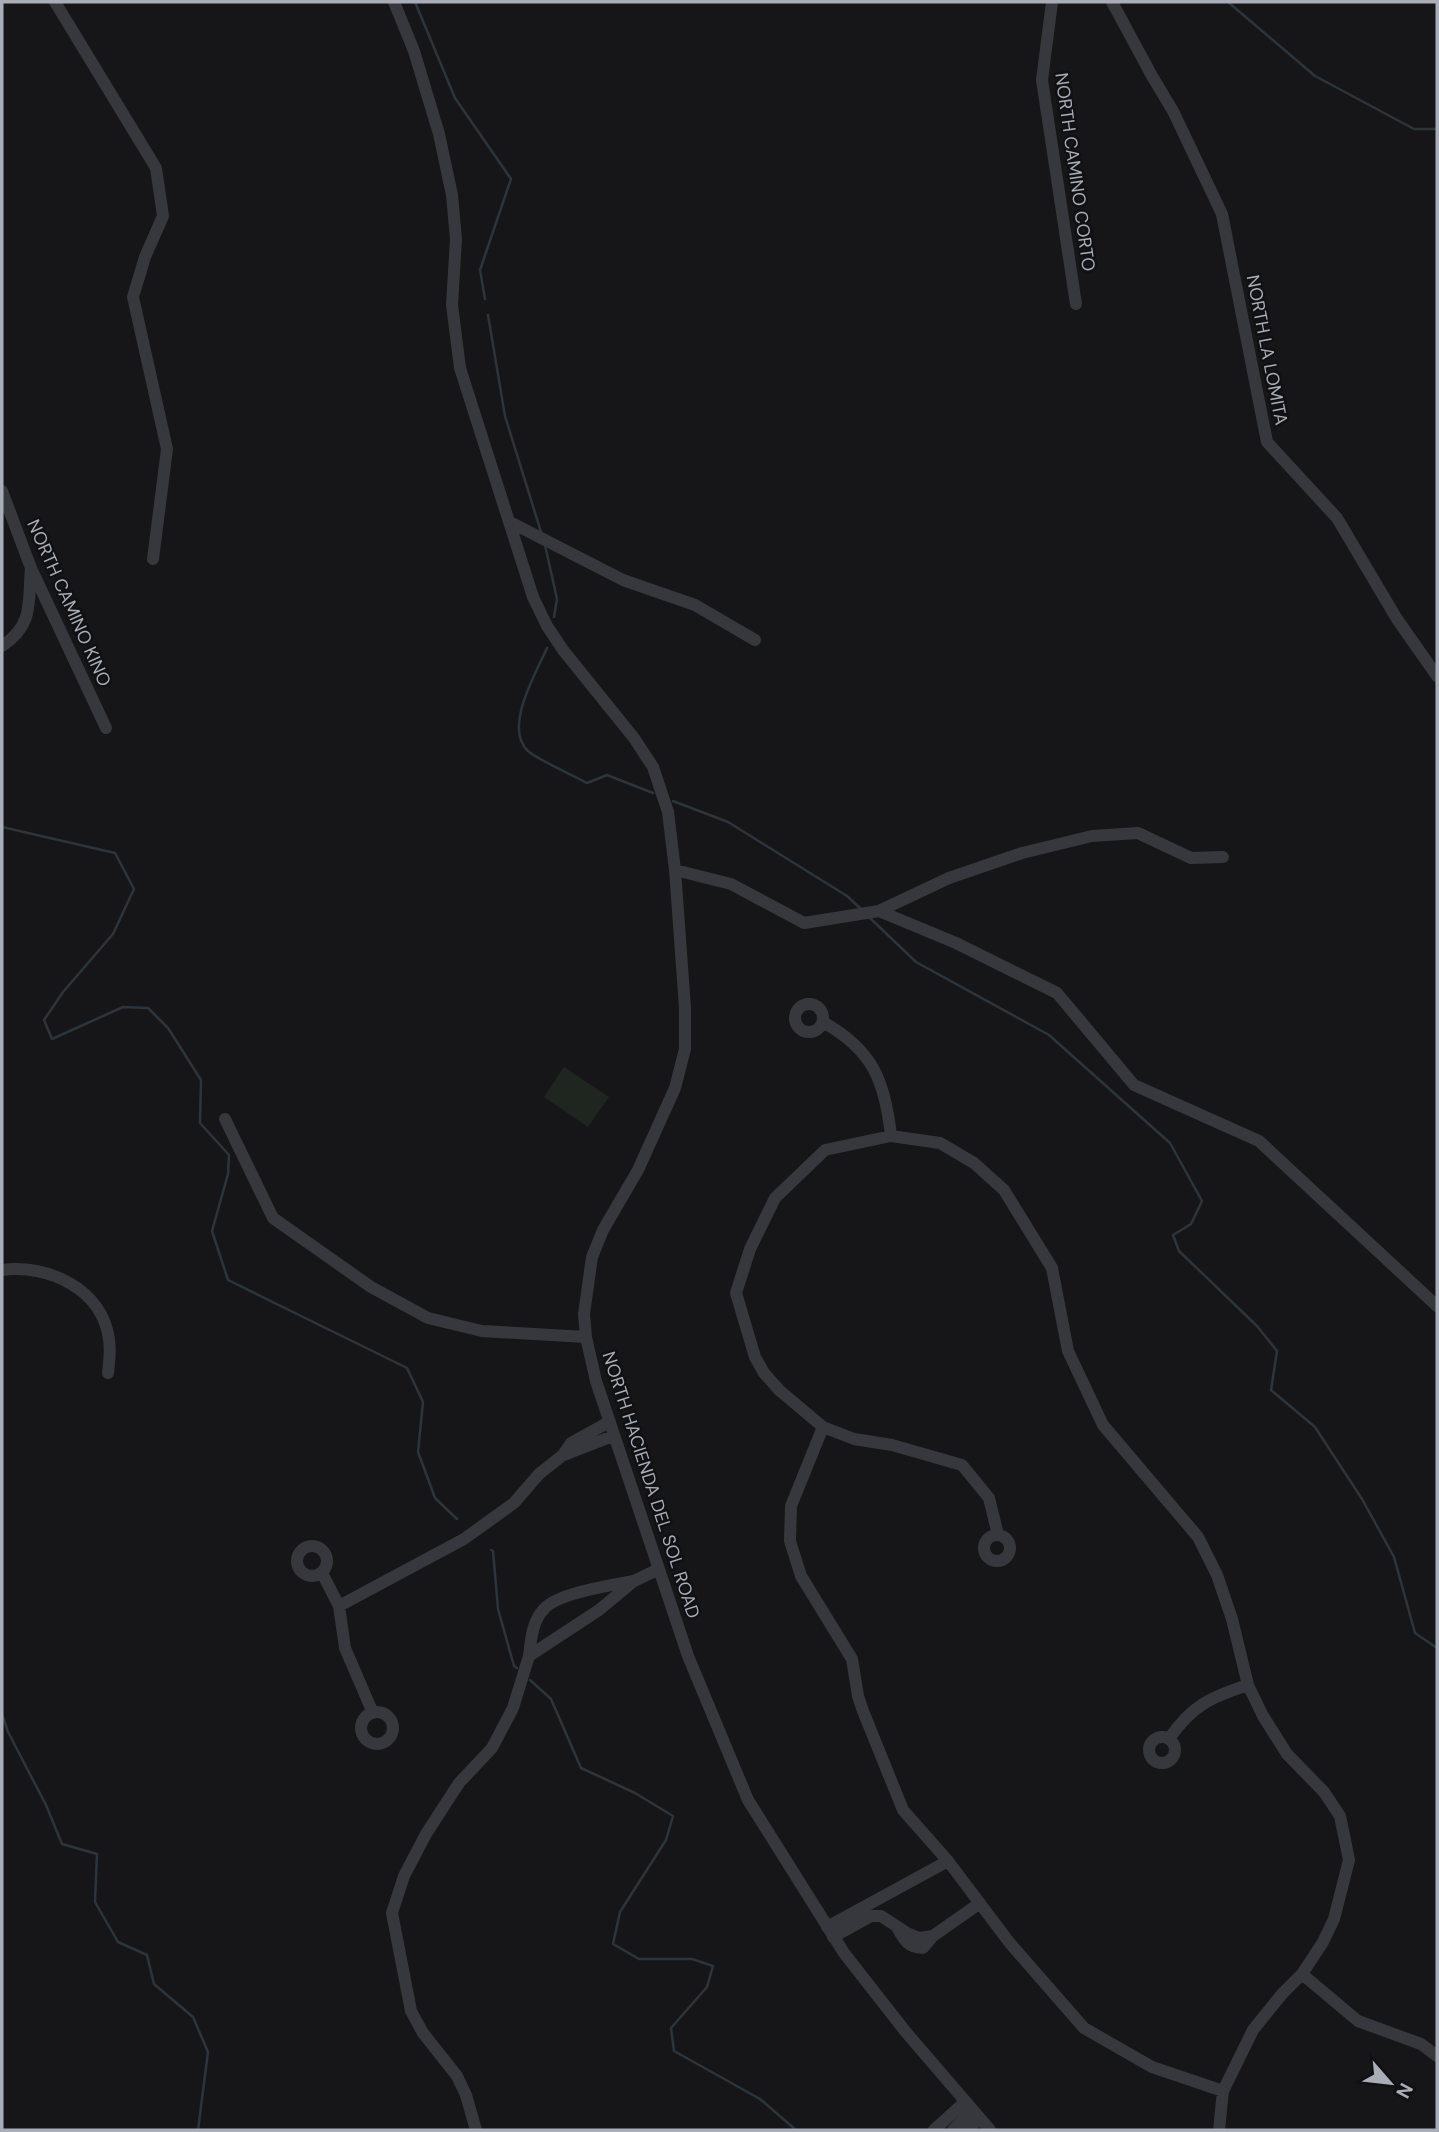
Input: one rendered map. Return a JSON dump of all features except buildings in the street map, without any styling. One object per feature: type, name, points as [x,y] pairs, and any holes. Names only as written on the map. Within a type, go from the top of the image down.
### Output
[{"type":"street","points":[[55,2],[156,169],[163,216],[145,257],[133,297],[167,449],[153,559]]},
{"type":"street","name":"NORTH HACIENDA DEL SOL ROAD","points":[[394,2],[412,47],[439,134],[452,194],[456,239],[452,305],[460,368],[533,597],[547,626],[634,738],[653,767],[668,812],[675,870],[685,1049],[675,1088],[638,1170],[603,1230],[592,1257],[584,1314],[596,1381],[692,1667],[748,1800],[830,1932],[905,2031],[990,2130]]},
{"type":"street","name":"NORTH CAMINO CORTO","points":[[1052,2],[1042,80],[1076,304]]},
{"type":"street","name":"NORTH LA LOMITA","points":[[1112,2],[1173,111],[1222,214],[1267,442],[1337,517],[1397,619],[1437,677]]},
{"type":"street","name":"NORTH CAMINO KINO","points":[[2,491],[31,568],[106,728]]},
{"type":"street","points":[[510,522],[624,580],[695,605],[755,640]]},
{"type":"street","points":[[2,646],[20,632],[26,620],[31,568]]},
{"type":"street","points":[[675,870],[731,884],[804,923],[879,911],[961,874],[1022,853],[1092,835],[1138,833],[1191,858],[1223,857]]},
{"type":"street","points":[[879,911],[956,943],[1057,993],[1134,1085],[1259,1141],[1437,1306]]},
{"type":"street","points":[[823,1022],[842,1032],[871,1062],[887,1100],[891,1136]]},
{"type":"street","points":[[225,1119],[273,1218],[371,1287],[428,1318],[482,1331],[586,1337]]},
{"type":"street","points":[[998,1535],[989,1499],[962,1465],[892,1445],[854,1438],[823,1427],[786,1398],[764,1373],[755,1357],[736,1293],[750,1249],[775,1198],[825,1150],[891,1136],[940,1143],[974,1163],[1004,1190],[1052,1268],[1068,1351],[1103,1425],[1192,1529],[1208,1555],[1232,1619],[1248,1685],[1263,1716],[1287,1754],[1324,1792],[1340,1816],[1349,1860],[1334,1919],[1302,1974],[1253,2030],[1223,2091],[1219,2130]]},
{"type":"street","points":[[2,1270],[12,1268],[62,1278],[89,1297],[101,1315],[110,1341],[108,1373]]},
{"type":"street","points":[[564,1455],[571,1443],[609,1422]]},
{"type":"street","points":[[823,1427],[791,1506],[790,1541],[801,1576],[852,1659],[858,1696],[869,1731],[904,1810],[948,1861],[1009,1942],[1084,2028],[1152,2067],[1223,2091]]},
{"type":"street","points":[[339,1606],[464,1539],[514,1503],[540,1474],[564,1455],[613,1436]]},
{"type":"street","points":[[529,1656],[599,1610],[634,1581],[659,1569]]},
{"type":"street","points":[[322,1573],[339,1606],[345,1648],[373,1713]]},
{"type":"street","points":[[476,2130],[466,2095],[457,2076],[423,2033],[411,2011],[392,1913],[404,1876],[426,1835],[459,1783],[492,1748],[513,1707],[529,1656],[533,1628],[544,1607],[578,1592],[634,1581]]},
{"type":"street","points":[[1169,1739],[1185,1716],[1196,1707],[1215,1696],[1248,1685]]},
{"type":"street","points":[[830,1932],[948,1861]]},
{"type":"street","points":[[830,1932],[871,1916],[881,1916],[919,1938],[933,1936],[980,1903]]},
{"type":"street","points":[[1302,1974],[1358,2021],[1421,2044],[1437,2056]]},
{"type":"street","points":[[934,2130],[972,2110]]},
{"type":"street","points":[[953,2130],[972,2110]]},
{"type":"street","points":[[968,2130],[972,2110]]},
{"type":"shaded area","points":[[564,1067],[609,1097],[588,1127],[544,1097]]},
{"type":"waterway","points":[[415,2],[455,98],[511,179],[480,270],[485,299]]},
{"type":"waterway","points":[[1228,2],[1315,76],[1414,129],[1437,129]]},
{"type":"waterway","points":[[488,315],[505,416],[541,532]]},
{"type":"waterway","points":[[545,545],[557,599],[554,617]]},
{"type":"waterway","points":[[547,648],[520,715],[521,741],[528,751],[587,783],[607,775],[653,793]]},
{"type":"waterway","points":[[673,801],[728,822],[847,896],[861,909]]},
{"type":"waterway","points":[[2,827],[115,853],[134,889],[113,934],[63,992],[44,1020],[52,1039],[123,1007],[148,1008],[168,1028],[201,1080],[200,1123],[229,1155],[228,1174],[212,1231],[228,1280],[407,1368],[423,1402],[418,1452],[435,1498],[457,1519]]},
{"type":"waterway","points":[[870,918],[916,962],[1049,1035],[1170,1143],[1202,1201],[1191,1224],[1173,1235],[1179,1251],[1257,1326],[1277,1351],[1271,1390],[1315,1427],[1362,1499],[1394,1557],[1415,1633],[1437,1648]]},
{"type":"waterway","points":[[491,1550],[498,1609],[514,1666],[517,1668]]},
{"type":"waterway","points":[[530,1680],[551,1699],[581,1768],[635,1793],[673,1816],[666,1840],[620,1912],[613,1944],[639,1959],[692,1959],[713,1966],[707,1987],[671,2028],[674,2051],[760,2099],[796,2130]]},
{"type":"waterway","points":[[2,1714],[62,1844],[97,1854],[95,1902],[118,1942],[147,1955],[154,1984],[193,2017],[208,2052],[198,2130]]}]
